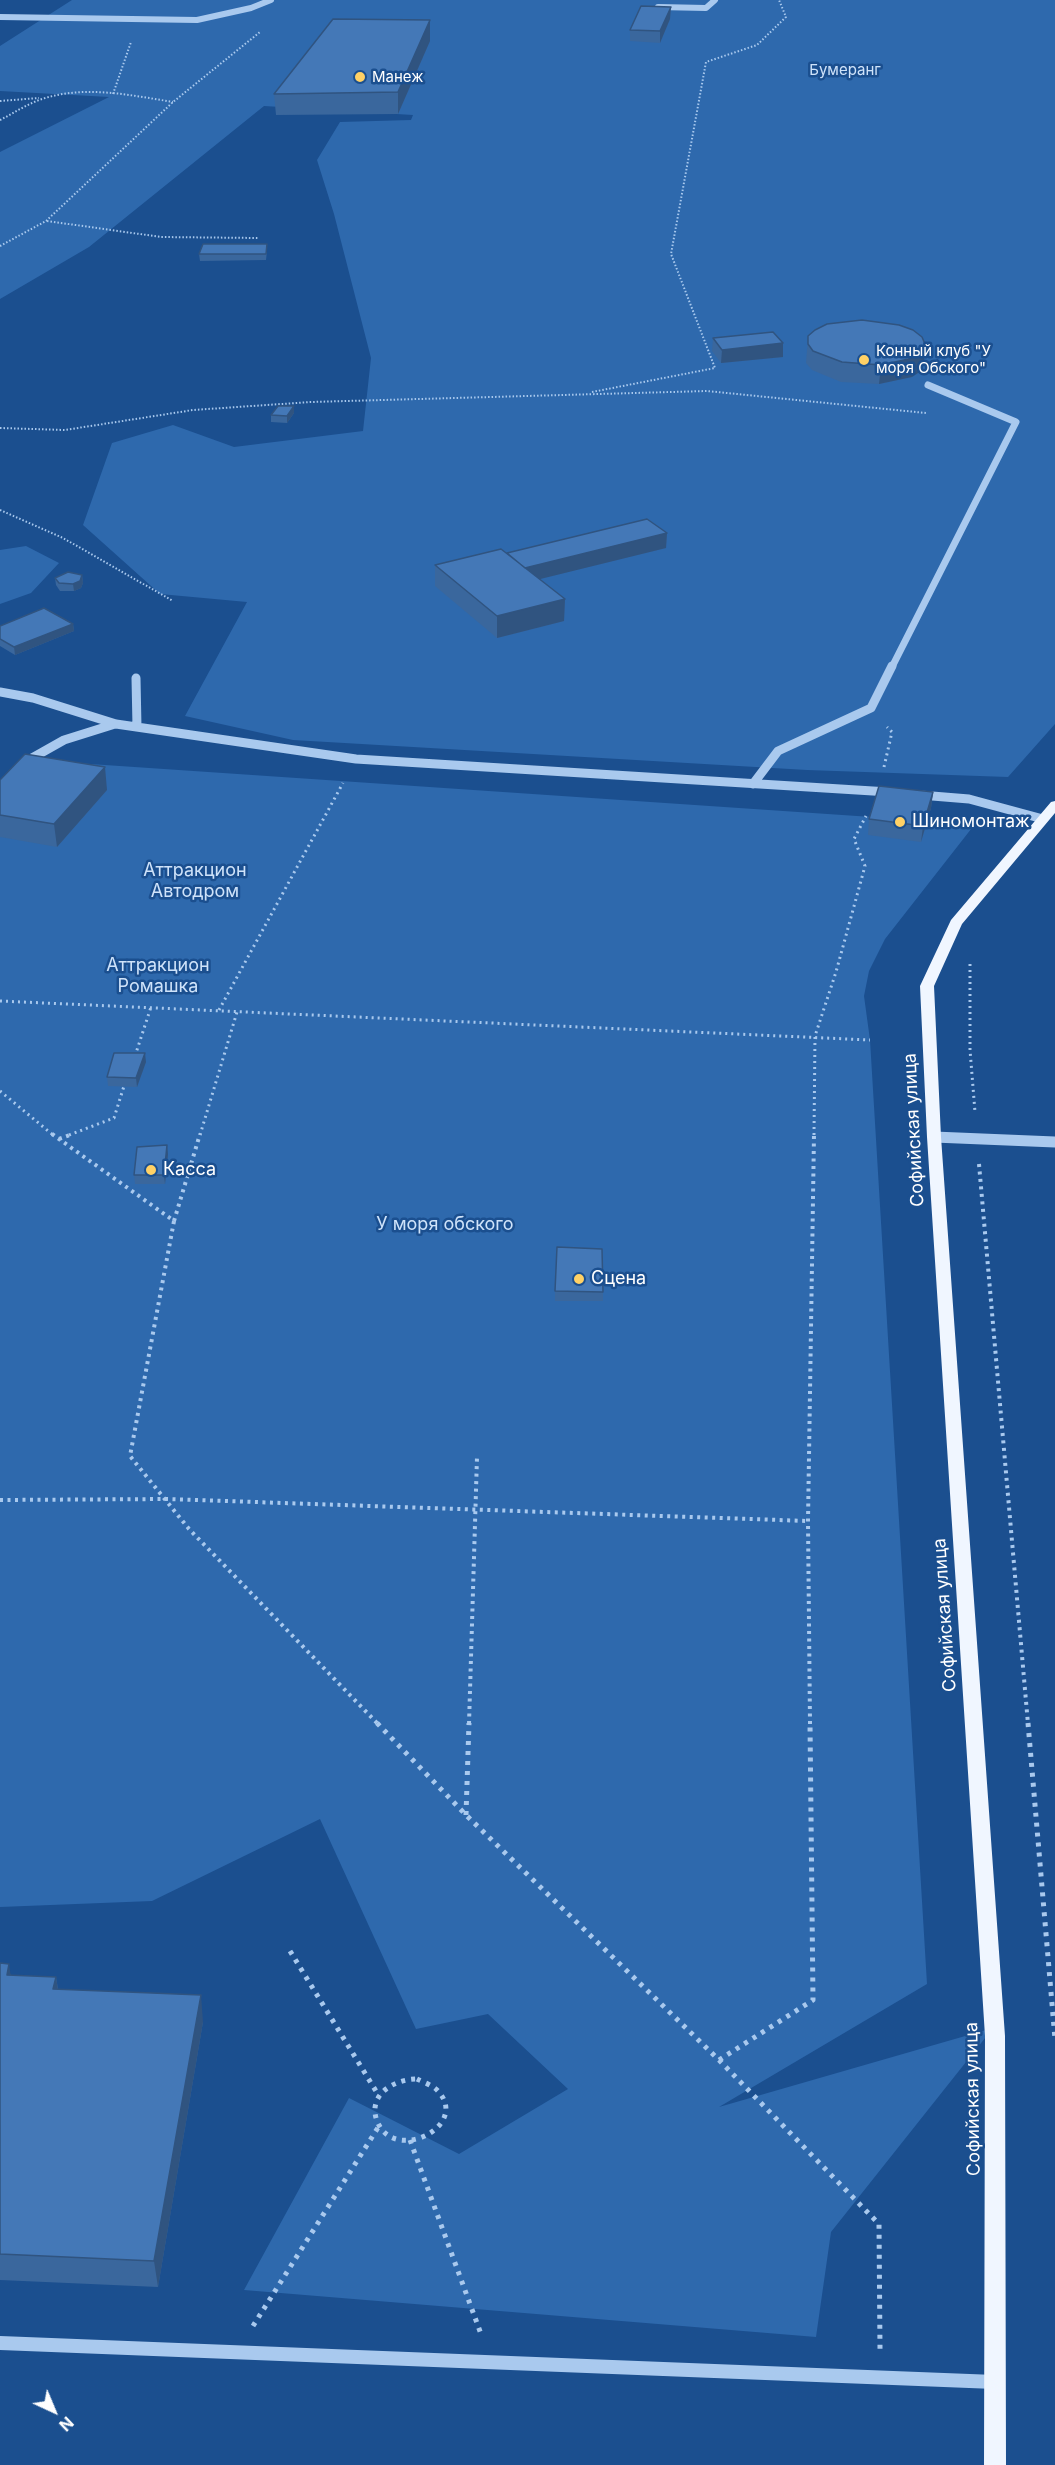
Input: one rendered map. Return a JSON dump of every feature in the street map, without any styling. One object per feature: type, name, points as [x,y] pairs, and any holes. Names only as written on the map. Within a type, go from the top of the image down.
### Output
[{"type":"main road","name":"Софийская улица","points":[[995,2465],[995,2036],[934,1137],[927,986],[956,923],[1055,806]]},
{"type":"lane","points":[[0,17],[197,20],[251,8],[271,0]]},
{"type":"lane","points":[[658,7],[706,8],[715,0]]},
{"type":"lane","points":[[753,784],[778,751],[871,708],[1016,422],[928,385]]},
{"type":"lane","points":[[136,678],[137,727]]},
{"type":"lane","points":[[0,692],[33,698],[116,724],[356,759],[901,793]]},
{"type":"lane","points":[[20,768],[27,761],[64,740],[116,724]]},
{"type":"lane","points":[[913,794],[969,799],[1043,819]]},
{"type":"lane","points":[[934,1137],[1055,1142]]},
{"type":"lane","points":[[0,2343],[995,2382]]},
{"type":"path","points":[[580,394],[715,368],[671,254],[706,62],[757,45],[786,16],[779,0]]},
{"type":"path","points":[[113,94],[139,19]]},
{"type":"path","points":[[0,246],[46,221],[173,102],[264,29]]},
{"type":"path","points":[[0,102],[75,93],[113,94],[173,102]]},
{"type":"path","points":[[0,120],[43,98]]},
{"type":"path","points":[[46,221],[161,237],[259,238]]},
{"type":"path","points":[[0,428],[65,430],[193,410],[295,403],[707,391],[933,414]]},
{"type":"path","points":[[291,408],[295,403]]},
{"type":"path","points":[[0,510],[63,538],[173,601]]},
{"type":"path","points":[[719,2060],[813,2000],[808,1521],[815,1036],[836,972],[865,866],[854,839],[879,791],[892,732],[871,708]]},
{"type":"path","points":[[219,1010],[356,759]]},
{"type":"path","points":[[970,958],[968,981],[970,1039],[977,1139],[1055,2039]]},
{"type":"path","points":[[0,1001],[870,1040]]},
{"type":"path","points":[[133,1062],[151,1007]]},
{"type":"path","points":[[237,1012],[174,1221],[129,1456],[167,1499],[189,1529],[466,1815],[719,2060],[879,2224],[880,2377]]},
{"type":"path","points":[[58,1139],[114,1118],[124,1086]]},
{"type":"path","points":[[0,1091],[58,1139],[174,1221]]},
{"type":"path","points":[[466,1815],[477,1457]]},
{"type":"path","points":[[0,1500],[167,1499],[808,1521]]},
{"type":"path","points":[[290,1951],[379,2096]]},
{"type":"path","points":[[417,2079],[437,2088],[444,2096],[446,2114],[442,2125],[428,2135],[411,2140],[398,2139],[379,2126],[375,2116],[375,2105],[379,2096],[395,2082],[417,2079]]},
{"type":"path","points":[[236,2352],[379,2126]]},
{"type":"path","points":[[411,2140],[492,2362]]},
{"type":"green space","name":"Бумеранг","points":[[72,0],[1055,0],[1055,724],[1008,777],[807,770],[293,740],[185,716],[247,602],[160,594],[83,525],[112,443],[173,425],[234,447],[363,431],[371,358],[334,214],[317,160],[340,122],[411,120],[413,115],[264,106],[89,247],[0,299],[0,152],[109,97],[0,91],[0,46]]},
{"type":"green space","points":[[26,546],[59,563],[31,593],[0,604],[0,550]]},
{"type":"green space","name":"У моря обского","points":[[46,761],[975,824],[885,939],[869,971],[864,996],[870,1040],[927,1984],[719,2107],[993,2028],[831,2232],[816,2337],[244,2290],[349,2098],[459,2154],[568,2089],[488,2014],[416,2029],[320,1819],[152,1901],[0,1907],[0,804]]},
{"type":"building","points":[[641,6],[671,7],[660,31],[630,30]]},
{"type":"building","name":"Манеж","points":[[333,19],[430,20],[398,92],[274,94]]},
{"type":"building","points":[[203,244],[267,244],[266,254],[199,254]]},
{"type":"building","points":[[862,320],[899,325],[913,330],[922,337],[925,344],[922,351],[913,358],[881,365],[842,362],[813,351],[808,344],[808,336],[827,324]]},
{"type":"building","points":[[773,332],[783,343],[722,350],[713,338]]},
{"type":"building","points":[[278,406],[294,406],[287,416],[271,415]]},
{"type":"building","points":[[647,519],[667,533],[525,568],[507,553]]},
{"type":"building","points":[[501,549],[565,599],[497,616],[435,565]]},
{"type":"building","points":[[68,572],[82,575],[80,581],[73,584],[59,583],[55,578]]},
{"type":"building","points":[[44,608],[73,624],[14,647],[0,639],[0,626]]},
{"type":"building","points":[[25,754],[105,767],[54,824],[0,815],[0,780]]},
{"type":"building","points":[[879,786],[933,792],[923,826],[869,819]]},
{"type":"building","points":[[114,1053],[145,1053],[136,1078],[107,1077]]},
{"type":"building","name":"Касса","points":[[167,1145],[164,1175],[134,1175],[137,1147]]},
{"type":"building","name":"Сцена","points":[[557,1247],[602,1249],[603,1292],[555,1291]]},
{"type":"building","points":[[0,1963],[9,1964],[7,1975],[56,1977],[53,1989],[201,1995],[154,2261],[0,2254]]},
{"type":"place","name":"Манеж","points":[[360,77]]},
{"type":"place","name":"Конный клуб \"У моря Обского\"","points":[[864,360]]},
{"type":"place","name":"Шиномонтаж","points":[[900,822]]},
{"type":"place","name":"Касса","points":[[151,1170]]},
{"type":"place","name":"Сцена","points":[[579,1279]]},
{"type":"park label","name":"Аттракцион Автодром","points":[[195,881]]},
{"type":"park label","name":"Аттракцион Ромашка","points":[[158,976]]}]
